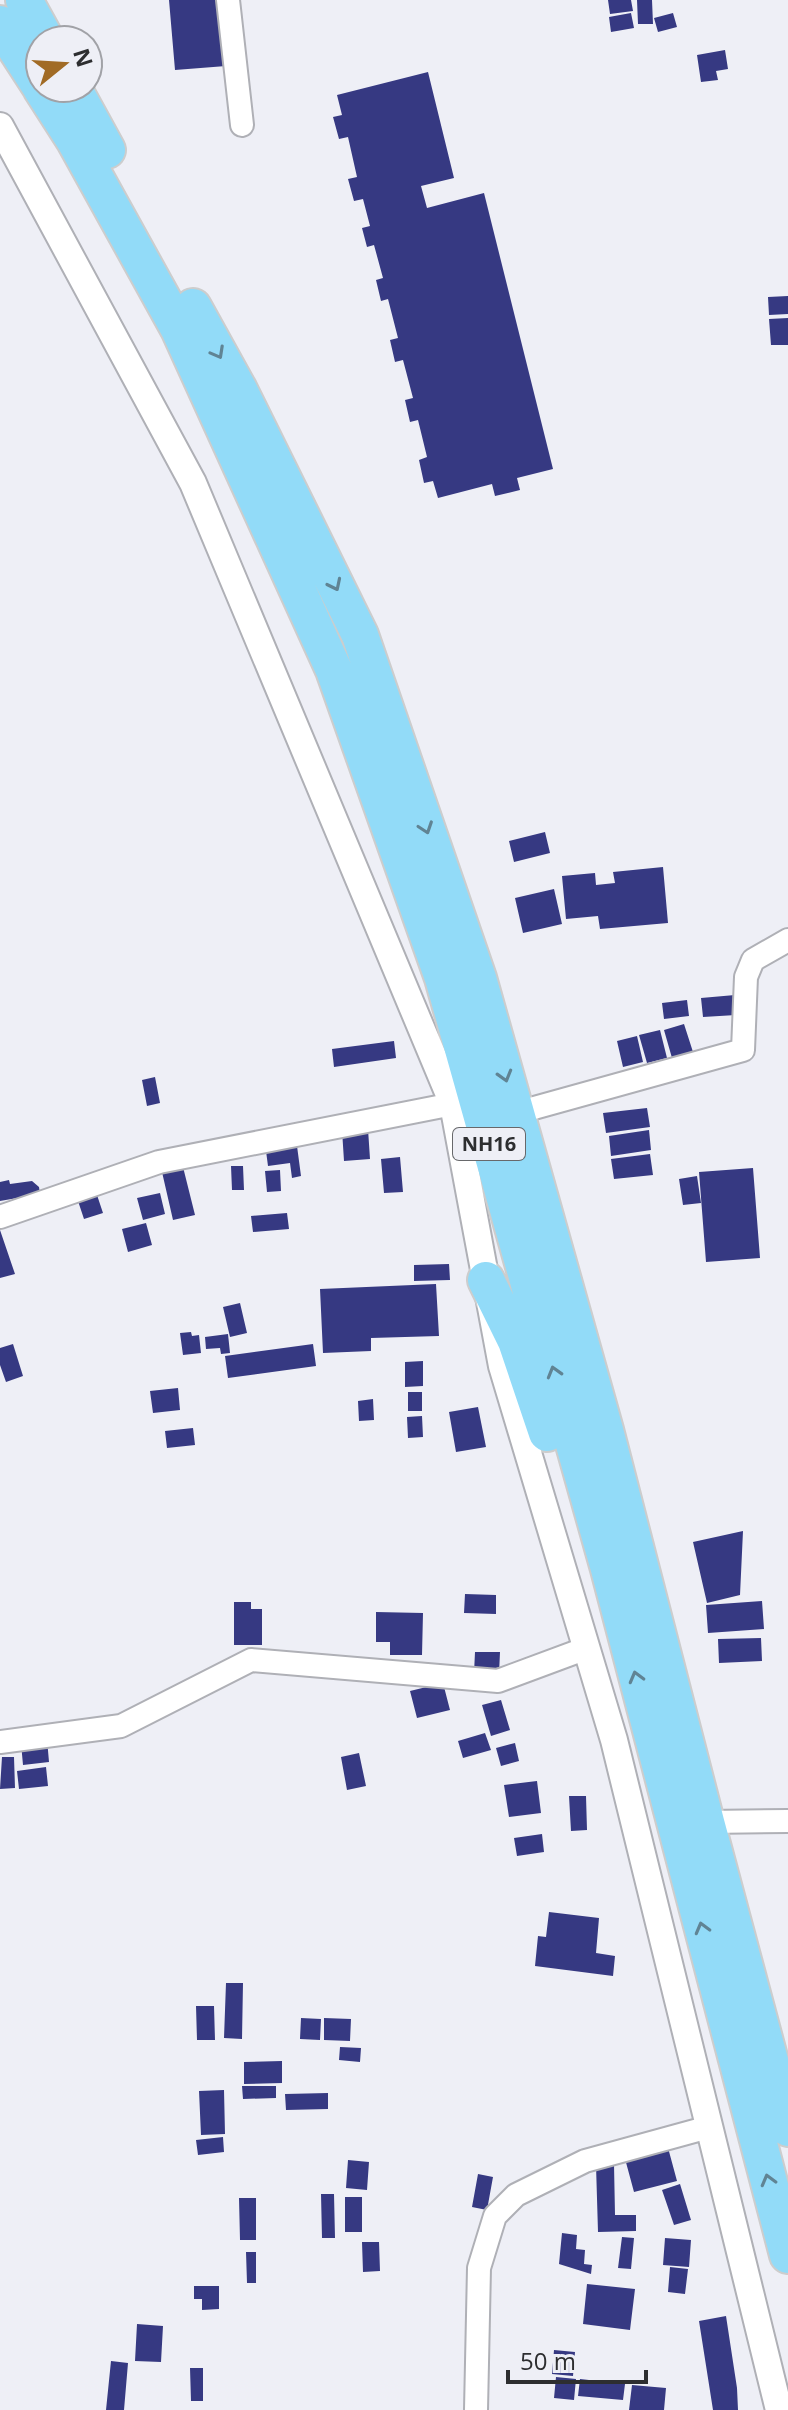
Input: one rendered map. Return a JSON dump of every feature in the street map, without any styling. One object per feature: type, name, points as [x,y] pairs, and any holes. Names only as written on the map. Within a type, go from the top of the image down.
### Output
[{"type":"highway","points":[[24,0],[37,24]]},
{"type":"highway","name":"NH16","points":[[0,24],[24,61]]},
{"type":"highway","name":"NH16","points":[[52,104],[179,329],[334,670],[443,978],[609,1569],[788,2255]]},
{"type":"highway","name":"NH16","points":[[82,104],[239,390],[360,635],[478,978],[605,1430],[788,2128]]},
{"type":"highway","points":[[486,1280],[516,1341],[564,1482],[609,1569]]},
{"type":"street","points":[[228,0],[242,125]]},
{"type":"street","points":[[0,126],[193,483],[453,1104],[502,1366],[614,1740],[779,2410]]},
{"type":"street","points":[[516,1113],[743,1050],[746,977],[753,960],[788,940]]},
{"type":"street","points":[[0,1217],[159,1162],[453,1104]]},
{"type":"street","points":[[0,1742],[121,1726],[251,1660],[498,1681],[587,1648]]},
{"type":"street","points":[[706,1822],[788,1821]]},
{"type":"street","points":[[476,2410],[479,2268],[495,2216],[516,2195],[585,2161],[709,2127]]},
{"type":"building","points":[[169,0],[220,0],[226,66],[175,70]]},
{"type":"building","points":[[608,0],[631,0],[633,11],[610,14]]},
{"type":"building","points":[[637,0],[652,0],[653,24],[638,24]]},
{"type":"building","points":[[631,13],[634,28],[611,32],[609,17]]},
{"type":"building","points":[[673,13],[677,27],[658,32],[654,18]]},
{"type":"building","points":[[725,50],[728,69],[716,71],[718,80],[701,82],[697,55]]},
{"type":"building","points":[[428,72],[454,178],[421,186],[427,208],[484,193],[553,469],[517,478],[520,490],[495,496],[492,484],[438,498],[433,481],[424,483],[419,460],[427,457],[418,420],[410,422],[405,400],[413,398],[403,360],[395,362],[390,340],[398,338],[388,299],[381,301],[376,280],[383,278],[374,245],[367,247],[362,228],[370,226],[363,199],[354,201],[348,179],[357,177],[348,137],[339,139],[333,117],[342,115],[337,95]]},
{"type":"building","points":[[788,296],[788,314],[769,315],[768,297]]},
{"type":"building","points":[[788,318],[788,345],[771,345],[769,319]]},
{"type":"building","points":[[545,832],[550,853],[514,862],[509,841]]},
{"type":"building","points":[[663,867],[668,923],[600,929],[598,916],[566,919],[562,876],[595,873],[596,885],[615,883],[613,872]]},
{"type":"building","points":[[554,889],[562,924],[523,933],[515,898]]},
{"type":"building","points":[[735,995],[736,1015],[703,1017],[701,998]]},
{"type":"building","points":[[687,1000],[689,1016],[664,1019],[662,1003]]},
{"type":"building","points":[[684,1024],[693,1052],[672,1058],[664,1030]]},
{"type":"building","points":[[660,1030],[667,1058],[647,1063],[639,1035]]},
{"type":"building","points":[[637,1036],[643,1062],[623,1067],[617,1041]]},
{"type":"building","points":[[394,1041],[396,1058],[334,1067],[332,1049]]},
{"type":"building","points":[[155,1077],[160,1103],[147,1106],[142,1080]]},
{"type":"building","points":[[647,1108],[650,1127],[606,1133],[603,1113]]},
{"type":"building","points":[[368,1129],[370,1159],[344,1161],[342,1130]]},
{"type":"building","points":[[649,1130],[651,1150],[611,1156],[609,1136]]},
{"type":"building","points":[[297,1146],[301,1176],[292,1178],[290,1163],[268,1166],[266,1151]]},
{"type":"building","points":[[650,1154],[653,1175],[614,1179],[611,1159]]},
{"type":"building","points":[[400,1157],[403,1192],[384,1193],[381,1159]]},
{"type":"building","points":[[231,1166],[243,1166],[244,1190],[232,1190]]},
{"type":"building","points":[[183,1167],[195,1215],[173,1220],[162,1172]]},
{"type":"building","points":[[753,1168],[760,1258],[706,1262],[699,1172]]},
{"type":"building","points":[[280,1170],[281,1191],[267,1192],[265,1171]]},
{"type":"building","points":[[697,1176],[701,1203],[683,1205],[679,1179]]},
{"type":"building","points":[[9,1180],[10,1184],[32,1181],[39,1187],[40,1194],[0,1201],[0,1182]]},
{"type":"building","points":[[160,1193],[165,1214],[143,1220],[137,1198]]},
{"type":"building","points":[[97,1195],[103,1213],[84,1219],[78,1201]]},
{"type":"building","points":[[287,1213],[289,1229],[253,1232],[251,1216]]},
{"type":"building","points":[[146,1223],[152,1245],[128,1252],[122,1229]]},
{"type":"building","points":[[0,1230],[15,1274],[0,1278]]},
{"type":"building","points":[[449,1264],[450,1280],[414,1281],[414,1265]]},
{"type":"building","points":[[436,1284],[439,1336],[371,1338],[371,1351],[323,1353],[320,1289]]},
{"type":"building","points":[[240,1303],[247,1333],[230,1337],[223,1307]]},
{"type":"building","points":[[191,1332],[192,1336],[199,1335],[201,1353],[183,1355],[180,1333]]},
{"type":"building","points":[[228,1334],[230,1353],[221,1354],[220,1348],[206,1349],[205,1337]]},
{"type":"building","points":[[13,1344],[23,1376],[6,1382],[0,1365],[0,1348]]},
{"type":"building","points":[[313,1344],[316,1366],[228,1378],[225,1356]]},
{"type":"building","points":[[423,1361],[423,1386],[405,1387],[405,1362]]},
{"type":"building","points":[[178,1388],[180,1410],[153,1413],[150,1391]]},
{"type":"building","points":[[408,1392],[422,1392],[422,1411],[408,1411]]},
{"type":"building","points":[[373,1399],[374,1420],[359,1421],[358,1401]]},
{"type":"building","points":[[478,1407],[486,1447],[456,1452],[449,1412]]},
{"type":"building","points":[[422,1416],[423,1437],[408,1438],[407,1417]]},
{"type":"building","points":[[193,1428],[195,1445],[167,1448],[165,1431]]},
{"type":"building","points":[[743,1531],[740,1595],[707,1603],[693,1542]]},
{"type":"building","points":[[465,1594],[496,1595],[496,1614],[464,1613]]},
{"type":"building","points":[[762,1601],[764,1629],[708,1633],[706,1605]]},
{"type":"building","points":[[234,1602],[251,1602],[251,1609],[262,1609],[262,1645],[234,1645]]},
{"type":"building","points":[[376,1612],[423,1613],[422,1655],[390,1655],[390,1642],[376,1642]]},
{"type":"building","points":[[761,1638],[762,1661],[719,1663],[718,1639]]},
{"type":"building","points":[[475,1652],[500,1652],[499,1674],[474,1673]]},
{"type":"building","points":[[443,1683],[450,1710],[417,1718],[410,1691]]},
{"type":"building","points":[[501,1700],[510,1730],[491,1736],[482,1705]]},
{"type":"building","points":[[485,1733],[491,1750],[463,1758],[458,1741]]},
{"type":"building","points":[[47,1739],[49,1762],[23,1765],[21,1743]]},
{"type":"building","points":[[515,1743],[519,1761],[501,1766],[496,1748]]},
{"type":"building","points":[[359,1753],[366,1786],[347,1790],[341,1757]]},
{"type":"building","points":[[2,1757],[14,1757],[15,1788],[0,1789]]},
{"type":"building","points":[[46,1767],[48,1786],[19,1789],[17,1771]]},
{"type":"building","points":[[537,1781],[541,1813],[509,1817],[504,1785]]},
{"type":"building","points":[[569,1796],[586,1796],[587,1830],[571,1831]]},
{"type":"building","points":[[542,1834],[544,1852],[517,1856],[514,1838]]},
{"type":"building","points":[[549,1912],[599,1918],[596,1953],[615,1956],[613,1976],[535,1966],[538,1936],[546,1937]]},
{"type":"building","points":[[226,1983],[243,1983],[242,2039],[224,2038]]},
{"type":"building","points":[[196,2006],[214,2006],[215,2040],[197,2040]]},
{"type":"building","points":[[301,2018],[321,2019],[320,2040],[300,2039]]},
{"type":"building","points":[[324,2018],[351,2019],[350,2041],[324,2040]]},
{"type":"building","points":[[340,2047],[361,2048],[360,2062],[339,2060]]},
{"type":"building","points":[[282,2061],[282,2083],[244,2084],[244,2062]]},
{"type":"building","points":[[242,2086],[276,2086],[276,2098],[243,2099]]},
{"type":"building","points":[[224,2090],[225,2134],[201,2135],[199,2091]]},
{"type":"building","points":[[328,2093],[328,2109],[286,2110],[285,2094]]},
{"type":"building","points":[[223,2137],[224,2152],[198,2155],[196,2140]]},
{"type":"building","points":[[667,2144],[677,2181],[634,2192],[624,2155]]},
{"type":"building","points":[[348,2160],[369,2162],[367,2190],[346,2188]]},
{"type":"building","points":[[614,2164],[615,2215],[636,2215],[636,2231],[598,2232],[596,2165]]},
{"type":"building","points":[[478,2174],[493,2177],[487,2210],[472,2207]]},
{"type":"building","points":[[680,2184],[691,2220],[674,2225],[662,2190]]},
{"type":"building","points":[[321,2194],[334,2194],[335,2238],[322,2238]]},
{"type":"building","points":[[345,2197],[362,2197],[362,2232],[345,2232]]},
{"type":"building","points":[[239,2198],[256,2198],[256,2240],[240,2240]]},
{"type":"building","points":[[562,2233],[577,2235],[576,2249],[585,2250],[584,2264],[592,2265],[591,2274],[559,2264]]},
{"type":"building","points":[[622,2237],[634,2238],[631,2269],[618,2268]]},
{"type":"building","points":[[665,2238],[691,2240],[689,2267],[663,2265]]},
{"type":"building","points":[[362,2242],[379,2242],[380,2271],[363,2272]]},
{"type":"building","points":[[246,2252],[256,2252],[256,2283],[247,2283]]},
{"type":"building","points":[[670,2267],[688,2269],[685,2294],[668,2292]]},
{"type":"building","points":[[587,2284],[635,2289],[630,2330],[583,2324]]},
{"type":"building","points":[[194,2286],[219,2286],[219,2309],[202,2310],[202,2299],[194,2299]]},
{"type":"building","points":[[726,2316],[738,2410],[713,2410],[699,2321]]},
{"type":"building","points":[[137,2324],[163,2326],[161,2362],[135,2361]]},
{"type":"building","points":[[554,2350],[575,2352],[573,2376],[552,2374]]},
{"type":"building","points":[[111,2361],[128,2363],[124,2410],[106,2410]]},
{"type":"building","points":[[190,2368],[203,2368],[203,2401],[191,2401]]},
{"type":"building","points":[[556,2377],[576,2379],[574,2400],[554,2398]]},
{"type":"building","points":[[580,2379],[625,2384],[623,2400],[578,2396]]},
{"type":"building","points":[[632,2385],[666,2388],[664,2410],[629,2410]]}]
